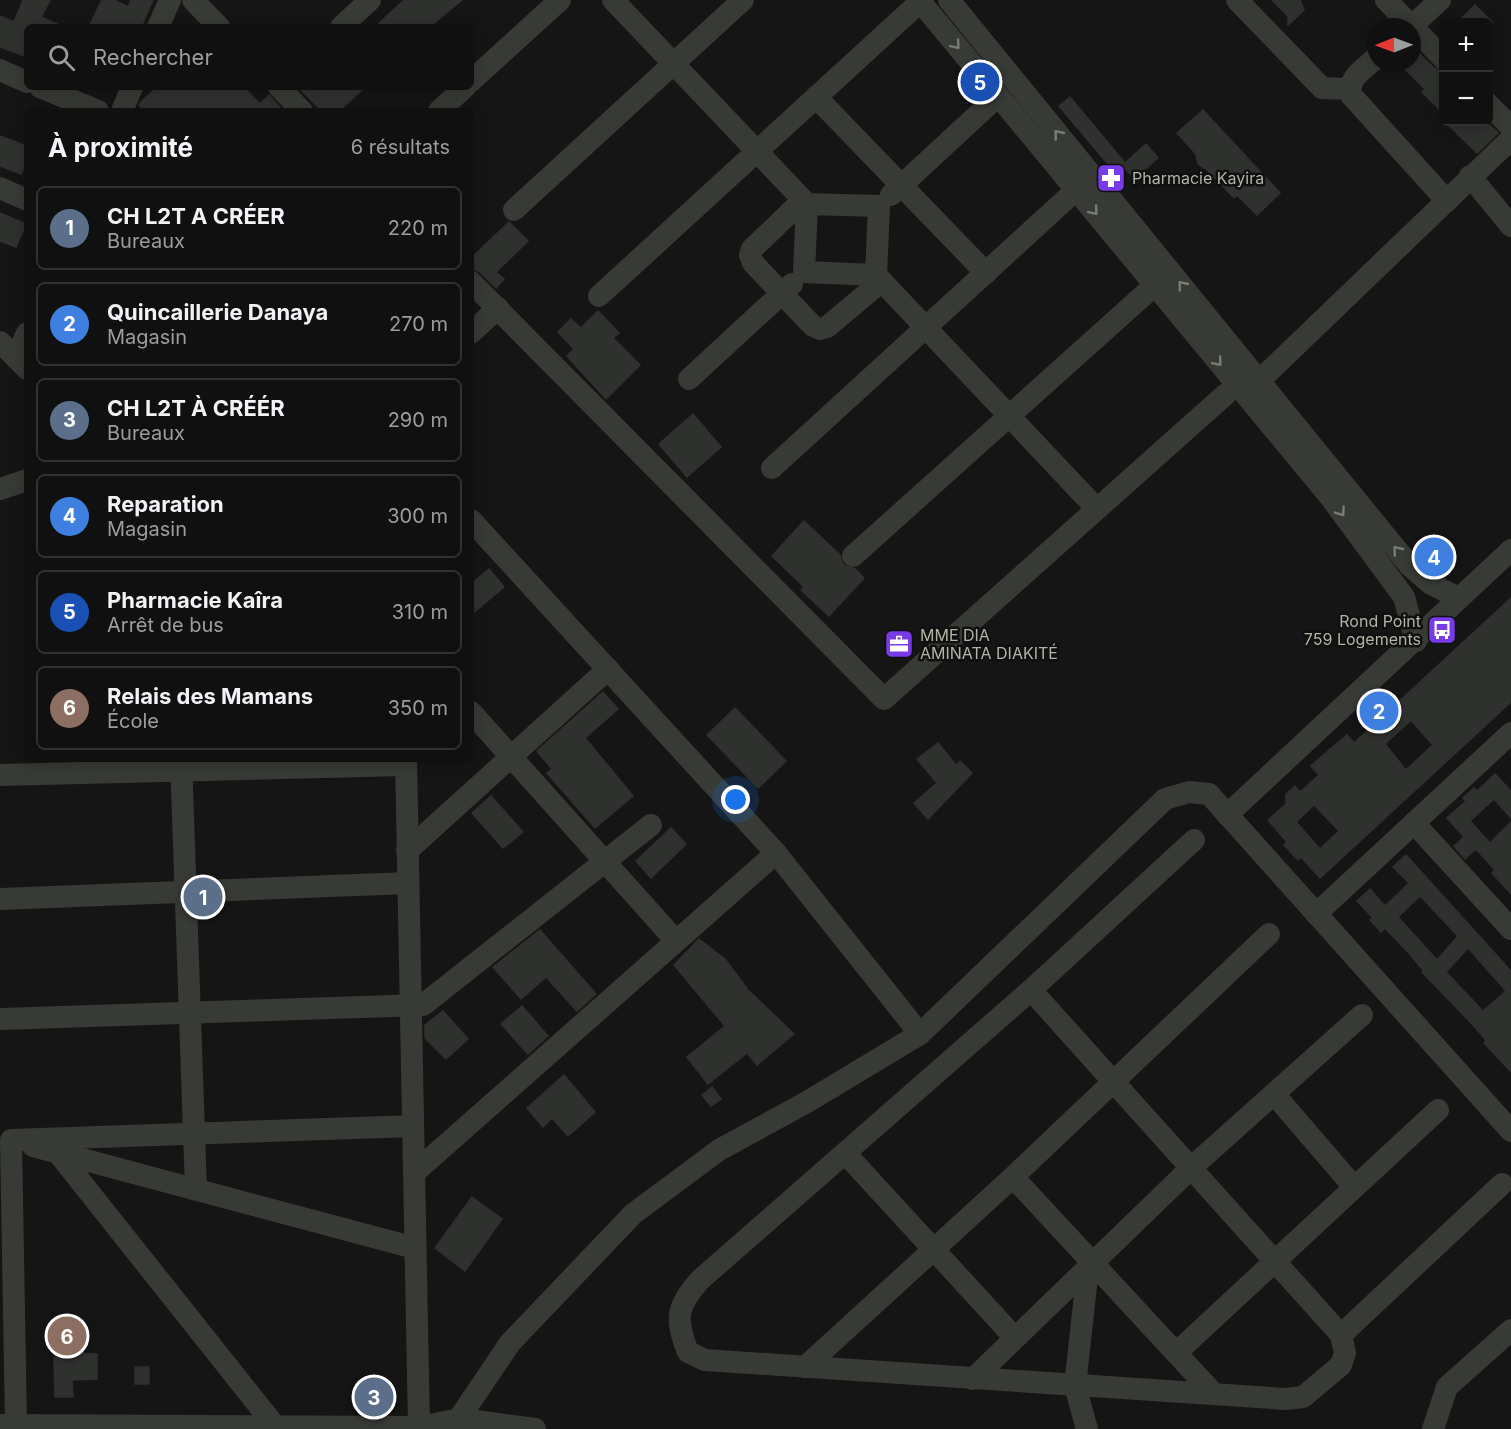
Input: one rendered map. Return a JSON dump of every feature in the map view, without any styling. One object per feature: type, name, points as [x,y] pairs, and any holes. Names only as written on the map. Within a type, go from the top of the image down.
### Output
[{"type":"street","points":[[159,24],[170,0]]},
{"type":"street","points":[[193,0],[216,24]]},
{"type":"street","points":[[344,24],[370,0]]},
{"type":"street","points":[[474,78],[560,0]]},
{"type":"street","points":[[613,0],[805,202],[879,206]]},
{"type":"street","points":[[514,210],[744,0]]},
{"type":"street","points":[[949,0],[1410,566],[1431,584],[1459,598]]},
{"type":"street","points":[[1237,0],[1322,88],[1350,89]]},
{"type":"street","points":[[1386,0],[1403,18]]},
{"type":"street","points":[[1421,18],[1440,0]]},
{"type":"street","points":[[599,296],[919,1],[1331,498],[1404,597],[1416,640]]},
{"type":"street","points":[[1421,37],[1439,54]]},
{"type":"street","points":[[1367,67],[1353,80],[1350,89],[1354,99],[1447,201]]},
{"type":"street","points":[[0,70],[24,80]]},
{"type":"street","points":[[47,90],[91,108]]},
{"type":"street","points":[[123,108],[131,90]]},
{"type":"street","points":[[282,90],[299,108]]},
{"type":"street","points":[[442,108],[462,90]]},
{"type":"street","points":[[805,202],[752,249],[750,255],[753,263],[813,326],[823,328],[879,278],[879,206],[998,96]]},
{"type":"street","points":[[816,97],[986,273]]},
{"type":"street","points":[[1493,109],[1511,127]]},
{"type":"street","points":[[1260,380],[1511,139]]},
{"type":"street","points":[[1470,176],[1511,226]]},
{"type":"street","points":[[0,188],[24,199]]},
{"type":"street","points":[[772,468],[1076,190]]},
{"type":"street","points":[[804,273],[805,202]]},
{"type":"street","points":[[689,379],[804,273],[879,278],[1097,509]]},
{"type":"street","points":[[474,285],[884,699],[1226,394]]},
{"type":"street","points":[[853,556],[1155,285]]},
{"type":"street","points":[[474,330],[498,308]]},
{"type":"street","points":[[0,342],[22,364]]},
{"type":"street","points":[[0,489],[24,481]]},
{"type":"street","points":[[474,523],[776,853],[920,1034]]},
{"type":"street","points":[[1227,815],[1511,550]]},
{"type":"street","points":[[407,851],[608,669]]},
{"type":"street","points":[[474,715],[676,941]]},
{"type":"street","points":[[1316,914],[1414,823],[1508,741]]},
{"type":"street","points":[[0,775],[50,766],[406,762],[419,1427]]},
{"type":"street","points":[[181,765],[196,1190]]},
{"type":"street","points":[[456,1424],[510,1343],[633,1214],[719,1150],[807,1102],[920,1034],[1165,799],[1189,792],[1209,794],[1511,1131]]},
{"type":"street","points":[[1414,823],[1511,929]]},
{"type":"street","points":[[0,1019],[423,1005],[651,825]]},
{"type":"street","points":[[1031,990],[1341,1335],[1345,1353],[1341,1365],[1303,1396],[1286,1399],[705,1360],[688,1352],[680,1332],[679,1312],[685,1296],[701,1279],[1031,990],[1194,840]]},
{"type":"street","points":[[414,1173],[776,853]]},
{"type":"street","points":[[0,899],[408,883]]},
{"type":"street","points":[[805,1367],[1013,1177],[1269,934]]},
{"type":"street","points":[[973,1378],[1191,1168],[1362,1015]]},
{"type":"street","points":[[1274,1094],[1354,1187]]},
{"type":"street","points":[[1176,1353],[1438,1110]]},
{"type":"street","points":[[6,1139],[413,1126]]},
{"type":"street","points":[[6,1139],[416,1248]]},
{"type":"street","points":[[6,1139],[8,1425],[188,1428],[419,1427],[456,1424],[535,1429]]},
{"type":"street","points":[[58,1153],[275,1426]]},
{"type":"street","points":[[845,1153],[1015,1338]]},
{"type":"street","points":[[1013,1177],[1091,1265],[1214,1394]]},
{"type":"street","points":[[1341,1335],[1502,1184]]},
{"type":"street","points":[[1087,1429],[1075,1386],[1091,1265]]},
{"type":"street","points":[[1433,1429],[1447,1387],[1511,1330]]},
{"type":"building","points":[[23,0],[50,0],[41,17],[57,24],[24,24],[24,56],[0,47],[0,16],[14,22]]},
{"type":"building","points":[[102,0],[114,0],[128,7],[131,0],[153,0],[142,24],[90,24]]},
{"type":"building","points":[[404,0],[462,0],[433,24],[378,24]]},
{"type":"building","points":[[1272,0],[1300,0],[1304,10],[1288,25],[1288,16]]},
{"type":"building","points":[[1475,5],[1488,18],[1462,18]]},
{"type":"building","points":[[1421,55],[1439,70],[1439,109],[1422,92],[1425,89],[1408,72],[1421,72]]},
{"type":"building","points":[[154,90],[247,90],[260,104],[269,95],[280,108],[142,108],[139,105]]},
{"type":"building","points":[[301,90],[362,90],[342,108],[319,108]]},
{"type":"building","points":[[1070,97],[1125,163],[1146,144],[1158,158],[1134,179],[1126,169],[1118,176],[1059,106]]},
{"type":"building","points":[[1203,110],[1280,193],[1257,215],[1237,195],[1234,198],[1207,170],[1198,164],[1196,154],[1177,133]]},
{"type":"building","points":[[1449,126],[1490,126],[1498,133],[1477,153]]},
{"type":"building","points":[[0,136],[24,145],[24,166],[21,174],[0,166]]},
{"type":"building","points":[[0,213],[24,223],[16,247],[0,241]]},
{"type":"building","points":[[509,222],[528,241],[496,272],[504,279],[496,288],[480,272],[474,269],[474,255]]},
{"type":"building","points":[[598,311],[619,333],[613,338],[640,365],[606,399],[567,356],[574,349],[558,332],[571,319],[581,328]]},
{"type":"building","points":[[693,414],[721,447],[687,477],[659,444]]},
{"type":"building","points":[[804,521],[840,555],[843,565],[855,569],[864,578],[829,616],[801,590],[804,587],[772,556]]},
{"type":"building","points":[[489,569],[504,587],[474,612],[474,582]]},
{"type":"building","points":[[1511,598],[1511,702],[1320,878],[1301,857],[1298,860],[1284,845],[1287,842],[1268,820],[1286,804],[1286,794],[1295,786],[1300,792],[1319,775],[1311,766],[1347,735],[1354,743]],"holes":[[[1411,720],[1433,745],[1406,770],[1385,744]],[[1314,805],[1339,831],[1320,849],[1296,822]]]},
{"type":"building","points":[[603,692],[618,709],[585,738],[633,796],[595,828],[547,773],[552,769],[537,751]]},
{"type":"building","points":[[735,708],[786,761],[758,788],[707,735]]},
{"type":"building","points":[[938,743],[956,765],[960,761],[972,773],[928,819],[914,803],[937,783],[917,759]]},
{"type":"building","points":[[1495,774],[1511,791],[1511,818],[1494,799],[1470,821],[1490,843],[1511,822],[1511,894],[1492,873],[1495,870],[1476,849],[1465,859],[1454,846],[1464,837],[1447,818],[1466,801],[1463,798],[1474,788],[1477,791]]},
{"type":"building","points":[[491,796],[523,832],[503,848],[472,813]]},
{"type":"building","points":[[671,828],[686,844],[651,878],[636,861]]},
{"type":"building","points":[[1406,855],[1511,971],[1511,1072],[1484,1043],[1486,1040],[1473,1025],[1422,972],[1423,970],[1407,951],[1385,928],[1381,932],[1370,920],[1373,918],[1357,901],[1370,889],[1385,906],[1409,883],[1393,867]],"holes":[[[1420,896],[1458,936],[1437,960],[1398,917]],[[1468,948],[1506,991],[1483,1011],[1446,972]]]},
{"type":"building","points":[[540,930],[596,994],[577,1011],[546,977],[521,999],[493,967]]},
{"type":"building","points":[[699,939],[725,959],[748,990],[794,1034],[757,1065],[747,1053],[708,1084],[687,1057],[725,1026],[674,965]]},
{"type":"building","points":[[522,1006],[548,1036],[528,1054],[501,1024]]},
{"type":"building","points":[[443,1011],[468,1039],[446,1059],[425,1038],[425,1025]]},
{"type":"building","points":[[564,1075],[595,1112],[568,1136],[552,1118],[543,1127],[527,1108]]},
{"type":"building","points":[[712,1087],[721,1099],[711,1106],[702,1095]]},
{"type":"building","points":[[472,1197],[502,1219],[465,1271],[435,1248]]},
{"type":"building","points":[[73,1353],[97,1354],[97,1379],[72,1380],[73,1397],[55,1397],[54,1357],[73,1357]]},
{"type":"building","points":[[135,1367],[149,1367],[149,1384],[135,1384]]},
{"type":"place","name":"Pharmacie Kaîra","points":[[980,82]]},
{"type":"place","name":"Pharmacie Kayira","points":[[1111,178]]},
{"type":"place","name":"Reparation","points":[[1434,557]]},
{"type":"place","name":"Rond Point 759 Logements","points":[[1442,630]]},
{"type":"place","name":"MME DIA AMINATA DIAKITÉ","points":[[899,644]]},
{"type":"place","name":"Quincaillerie Danaya","points":[[1379,711]]},
{"type":"place","name":"CH L2T A CRÉER","points":[[203,897]]},
{"type":"place","name":"Relais des Mamans","points":[[67,1336]]},
{"type":"place","name":"CH L2T À CRÉÉR","points":[[374,1397]]}]
